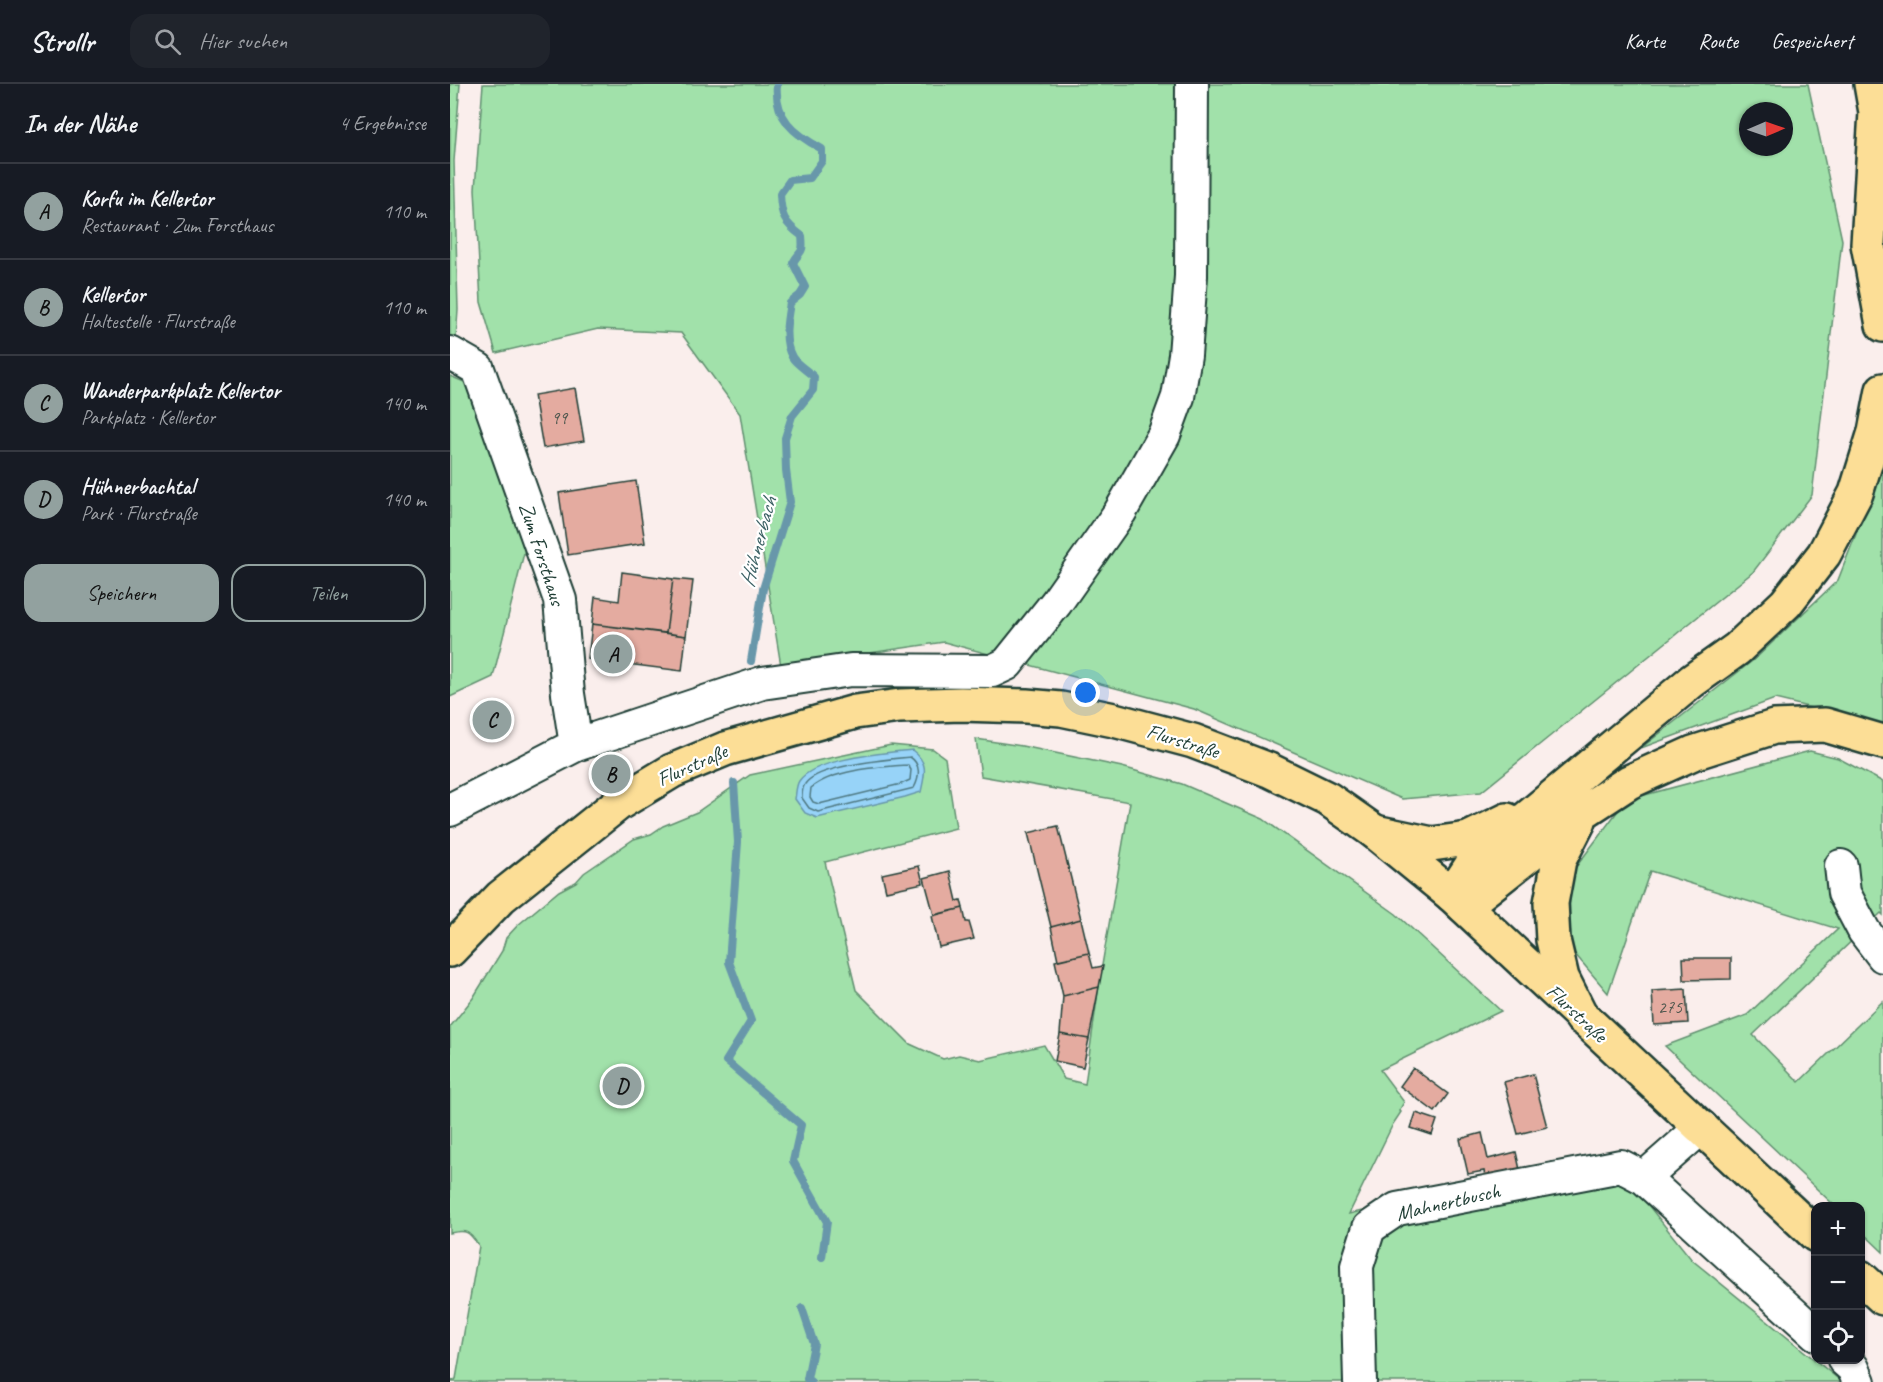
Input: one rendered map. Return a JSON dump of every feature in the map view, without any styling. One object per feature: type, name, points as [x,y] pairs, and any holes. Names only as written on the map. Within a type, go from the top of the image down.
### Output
[{"type":"main road","points":[[1873,98],[1883,151]]},
{"type":"main road","points":[[1873,98],[1868,244],[1883,325]]},
{"type":"main road","points":[[1458,901],[1473,862],[1692,681],[1737,649],[1786,603],[1824,555],[1856,493],[1875,432],[1883,390]]},
{"type":"main road","name":"Flurstraße","points":[[451,945],[501,897],[619,803],[672,771],[756,739],[855,712],[900,706],[961,704],[1061,709],[1193,741],[1269,770],[1328,799],[1375,832],[1458,901],[1811,1231]]},
{"type":"main road","points":[[1458,901],[1629,782],[1693,753],[1774,727],[1825,725],[1883,742]]},
{"type":"main road","points":[[1375,832],[1432,844],[1468,839],[1543,802]]},
{"type":"main road","points":[[1582,1018],[1562,978],[1553,940],[1551,903],[1559,860],[1583,812]]},
{"type":"main road","points":[[1865,1282],[1883,1299]]},
{"type":"street","points":[[450,810],[576,745],[738,689],[762,683],[851,670],[992,671],[1007,664],[1056,603],[1120,512],[1164,435],[1178,396],[1186,344],[1191,276],[1192,84]]},
{"type":"street","name":"Zum Forsthaus","points":[[450,353],[478,369],[560,600],[568,694],[576,745]]},
{"type":"street","points":[[1841,866],[1844,893],[1864,931],[1883,956]]},
{"type":"street","points":[[1644,1178],[1702,1127]]},
{"type":"street","name":"Mahnertbusch","points":[[1360,1382],[1357,1266],[1369,1228],[1397,1209],[1621,1166],[1644,1178],[1811,1330]]},
{"type":"street","points":[[1849,1364],[1859,1382]]},
{"type":"green space","points":[[450,84],[460,84],[454,161],[458,310],[456,338],[450,339]]},
{"type":"green space","points":[[483,84],[1808,84],[1842,240],[1812,495],[1753,572],[1481,792],[1402,799],[1194,709],[944,642],[781,666],[740,414],[681,333],[598,329],[496,353],[481,302],[475,189]]},
{"type":"green space","points":[[450,376],[476,387],[527,541],[493,677],[450,697]]},
{"type":"green space","points":[[1883,465],[1883,725],[1775,699],[1641,748],[1756,658],[1838,580]]},
{"type":"green space","points":[[976,739],[1122,767],[1182,784],[1263,819],[1396,914],[1501,1011],[1380,1070],[1404,1102],[1349,1214],[1608,1155],[1692,1260],[1811,1357],[1811,1364],[1820,1364],[1842,1382],[450,1382],[456,1379],[479,1246],[468,1233],[461,1231],[450,1233],[450,1027],[473,998],[502,951],[506,938],[518,925],[559,891],[576,882],[584,873],[634,839],[651,834],[663,826],[697,812],[750,775],[891,745],[933,749],[945,758],[956,828],[825,862],[856,990],[910,1044],[943,1059],[959,1055],[980,1060],[1044,1045],[1064,1079],[1085,1084],[1101,971],[1130,802],[981,776]]},
{"type":"green space","points":[[1810,751],[1838,758],[1883,782],[1883,915],[1881,913],[1753,1035],[1799,1082],[1883,1001],[1883,1252],[1865,1235],[1865,1202],[1831,1202],[1665,1046],[1747,1015],[1838,929],[1650,871],[1608,993],[1569,947],[1570,875],[1626,800]]},
{"type":"water","points":[[912,750],[923,764],[921,792],[817,818],[805,813],[795,799],[799,781],[807,773],[819,767],[852,758]]},
{"type":"building","points":[[575,388],[584,441],[543,448],[534,395]]},
{"type":"building","points":[[636,481],[645,543],[568,555],[559,493]]},
{"type":"building","points":[[622,572],[673,579],[666,633],[592,624],[595,597],[619,601]]},
{"type":"building","points":[[673,579],[693,581],[686,636],[666,633]]},
{"type":"building","points":[[592,624],[686,636],[682,671],[588,659]]},
{"type":"building","points":[[1058,826],[1081,919],[1051,927],[1028,833]]},
{"type":"building","points":[[919,866],[923,883],[886,891],[882,874]]},
{"type":"building","points":[[950,871],[957,901],[961,900],[963,908],[934,915],[924,878]]},
{"type":"building","points":[[963,908],[966,922],[969,922],[974,939],[939,947],[932,916]]},
{"type":"building","points":[[1081,919],[1089,953],[1058,960],[1051,927]]},
{"type":"building","points":[[1089,953],[1093,968],[1103,966],[1099,987],[1063,996],[1055,961]]},
{"type":"building","points":[[1683,958],[1731,958],[1731,979],[1684,980]]},
{"type":"building","points":[[1099,987],[1089,1039],[1060,1034],[1063,996]]},
{"type":"building","points":[[1686,989],[1688,1023],[1654,1025],[1652,991]]},
{"type":"building","points":[[1060,1034],[1089,1039],[1083,1067],[1055,1061]]},
{"type":"building","points":[[1413,1068],[1448,1094],[1435,1112],[1400,1086]]},
{"type":"building","points":[[1533,1074],[1547,1127],[1518,1134],[1504,1082]]},
{"type":"building","points":[[1416,1113],[1437,1120],[1432,1135],[1411,1128]]},
{"type":"building","points":[[1482,1133],[1488,1159],[1516,1152],[1521,1174],[1486,1182],[1484,1171],[1468,1174],[1460,1139]]},
{"type":"waterway","name":"Hühnerbach","points":[[751,661],[763,589],[790,502],[785,438],[792,416],[813,390],[814,377],[794,360],[787,344],[786,330],[790,303],[800,295],[805,287],[793,263],[802,250],[802,236],[791,227],[785,218],[781,208],[780,194],[790,180],[810,178],[822,161],[822,149],[788,124],[779,106],[777,84]]},
{"type":"waterway","name":"Hühnerbach","points":[[734,783],[738,842],[729,962],[751,1021],[726,1061],[801,1125],[793,1161],[827,1222],[822,1257]]},
{"type":"waterway","name":"Hühnerbach","points":[[802,1308],[814,1344],[807,1379],[811,1382]]},
{"type":"place","name":"Korfu im Kellertor","points":[[613,654]]},
{"type":"place","name":"Wanderparkplatz Kellertor","points":[[492,720]]},
{"type":"place","name":"Kellertor","points":[[611,774]]},
{"type":"place","name":"Hühnerbachtal","points":[[622,1086]]}]
